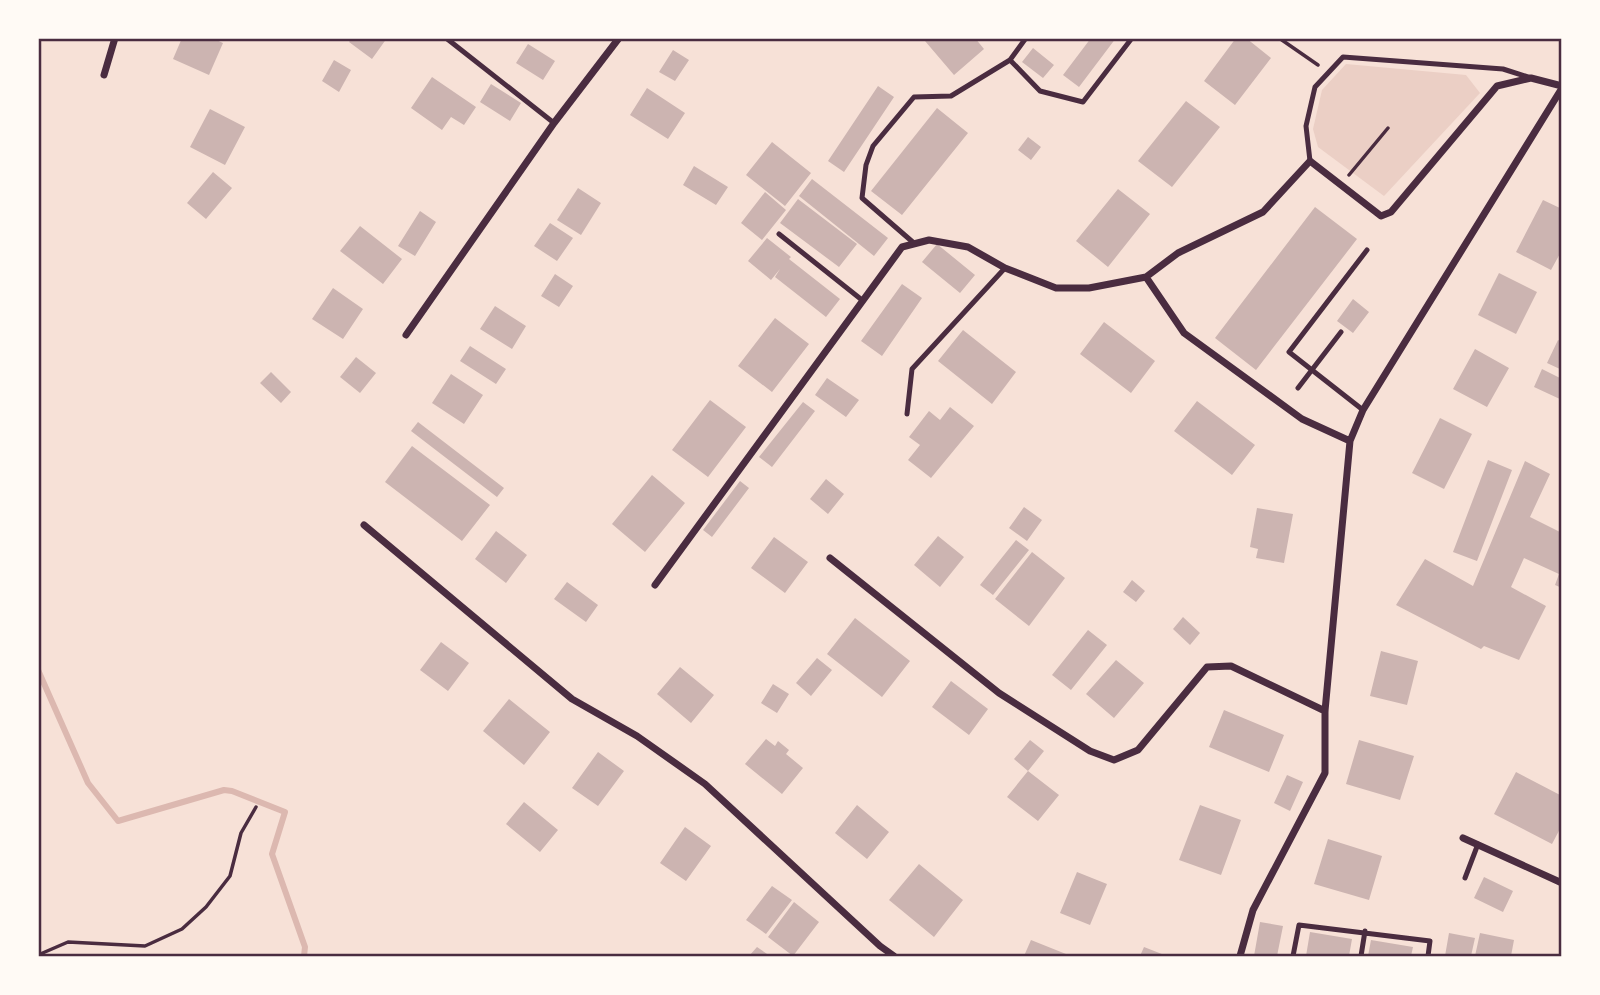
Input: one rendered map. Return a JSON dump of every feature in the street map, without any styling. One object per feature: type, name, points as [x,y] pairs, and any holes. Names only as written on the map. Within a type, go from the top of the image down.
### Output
[{"type":"street","points":[[104,75],[115,38]]},
{"type":"street","points":[[406,335],[554,123],[619,38]]},
{"type":"street","points":[[655,585],[902,247],[929,240],[968,247],[1005,268],[1056,288],[1089,288],[1146,277],[1178,253],[1263,212],[1310,161],[1381,216],[1391,212],[1497,86],[1531,78],[1562,87],[1363,410],[1350,441],[1325,711],[1325,773],[1253,910],[1240,957]]},
{"type":"street","points":[[1146,277],[1184,333],[1302,419],[1350,441]]},
{"type":"street","points":[[364,525],[572,699],[637,736],[705,784],[894,957]]},
{"type":"street","points":[[830,558],[999,693],[1090,751],[1114,760],[1138,750],[1207,667],[1231,666],[1325,711]]},
{"type":"street","points":[[1463,838],[1562,883]]},
{"type":"lane","points":[[446,38],[554,123]]},
{"type":"lane","points":[[915,244],[862,198],[866,165],[873,146],[914,97],[951,96],[1010,60],[1026,38]]},
{"type":"lane","points":[[1010,60],[1040,91],[1083,102],[1132,38]]},
{"type":"lane","points":[[1310,161],[1306,126],[1315,87],[1343,57],[1503,69],[1531,78]]},
{"type":"lane","points":[[779,234],[862,300]]},
{"type":"lane","points":[[1363,410],[1289,352],[1367,250]]},
{"type":"lane","points":[[907,414],[912,369],[1005,268]]},
{"type":"lane","points":[[1298,388],[1341,332]]},
{"type":"lane","points":[[1465,878],[1478,844]]},
{"type":"lane","points":[[1293,957],[1299,925],[1430,941],[1428,957]]},
{"type":"lane","points":[[1361,957],[1365,932]]},
{"type":"path","points":[[1279,38],[1329,72]]},
{"type":"path","points":[[1341,184],[1388,128]]},
{"type":"path","points":[[38,955],[68,942],[145,946],[182,929],[206,907],[230,876],[241,832],[256,807]]},
{"type":"shaded area","points":[[1346,64],[1466,75],[1480,93],[1384,196],[1318,147],[1313,129],[1322,90]]},
{"type":"building","points":[[182,38],[212,38],[223,43],[209,75],[173,59]]},
{"type":"building","points":[[352,38],[387,38],[372,59],[349,42]]},
{"type":"building","points":[[928,38],[975,38],[984,49],[954,75],[925,41]]},
{"type":"building","points":[[1091,38],[1116,38],[1079,87],[1063,75]]},
{"type":"building","points":[[1236,38],[1246,38],[1271,58],[1235,105],[1204,81]]},
{"type":"building","points":[[528,44],[555,61],[543,80],[516,63]]},
{"type":"building","points":[[1033,48],[1054,65],[1043,78],[1022,62]]},
{"type":"building","points":[[673,50],[689,60],[675,81],[659,72]]},
{"type":"building","points":[[334,60],[351,70],[339,92],[322,81]]},
{"type":"building","points":[[432,77],[476,107],[464,125],[451,117],[442,130],[411,108]]},
{"type":"building","points":[[491,84],[521,103],[510,121],[480,102]]},
{"type":"building","points":[[878,86],[894,97],[844,172],[828,161]]},
{"type":"building","points":[[647,88],[685,113],[668,139],[630,115]]},
{"type":"building","points":[[1186,101],[1220,127],[1172,187],[1138,161]]},
{"type":"building","points":[[937,108],[968,133],[902,215],[871,191]]},
{"type":"building","points":[[210,109],[245,127],[225,165],[190,147]]},
{"type":"building","points":[[1028,137],[1041,147],[1031,160],[1018,150]]},
{"type":"building","points":[[772,142],[811,173],[785,206],[746,175]]},
{"type":"building","points":[[694,166],[728,187],[716,205],[683,185]]},
{"type":"building","points":[[213,172],[232,188],[206,219],[187,203]]},
{"type":"building","points":[[812,179],[888,238],[874,256],[799,196]]},
{"type":"building","points":[[578,188],[601,203],[581,235],[557,220]]},
{"type":"building","points":[[1118,189],[1150,214],[1108,267],[1076,241]]},
{"type":"building","points":[[765,192],[786,210],[762,240],[741,223]]},
{"type":"building","points":[[798,199],[857,244],[839,267],[780,223]]},
{"type":"building","points":[[1543,200],[1562,209],[1562,250],[1551,270],[1516,252]]},
{"type":"building","points":[[1315,207],[1357,239],[1256,370],[1215,338]]},
{"type":"building","points":[[420,211],[436,222],[415,256],[398,246]]},
{"type":"building","points":[[550,223],[573,238],[557,261],[534,246]]},
{"type":"building","points":[[360,226],[402,259],[383,284],[340,251]]},
{"type":"building","points":[[767,238],[840,299],[826,317],[775,277],[780,269],[771,280],[748,261]]},
{"type":"building","points":[[937,244],[975,275],[960,293],[922,262]]},
{"type":"building","points":[[1499,273],[1537,292],[1516,334],[1478,315]]},
{"type":"building","points":[[555,274],[573,286],[559,307],[541,296]]},
{"type":"building","points":[[902,284],[922,298],[882,356],[861,341]]},
{"type":"building","points":[[333,288],[363,309],[343,339],[312,319]]},
{"type":"building","points":[[1353,299],[1369,312],[1353,333],[1337,321]]},
{"type":"building","points":[[495,306],[526,326],[512,349],[480,329]]},
{"type":"building","points":[[775,318],[809,344],[772,392],[738,366]]},
{"type":"building","points":[[1104,322],[1155,361],[1131,393],[1080,354]]},
{"type":"building","points":[[963,330],[1016,372],[992,404],[938,361]]},
{"type":"building","points":[[1558,340],[1562,342],[1562,370],[1547,363]]},
{"type":"building","points":[[470,346],[506,369],[496,384],[460,361]]},
{"type":"building","points":[[1475,349],[1509,368],[1487,407],[1453,389]]},
{"type":"building","points":[[356,357],[376,373],[360,393],[340,377]]},
{"type":"building","points":[[1542,369],[1562,379],[1562,400],[1534,387]]},
{"type":"building","points":[[271,372],[291,392],[281,403],[260,383]]},
{"type":"building","points":[[451,374],[483,395],[464,424],[432,403]]},
{"type":"building","points":[[827,378],[859,400],[846,417],[815,395]]},
{"type":"building","points":[[710,400],[746,427],[708,477],[672,450]]},
{"type":"building","points":[[1197,401],[1255,445],[1232,475],[1174,431]]},
{"type":"building","points":[[803,402],[815,411],[772,467],[759,457]]},
{"type":"building","points":[[950,407],[974,426],[931,478],[908,460],[920,445],[909,437],[929,411],[940,420]]},
{"type":"building","points":[[1440,418],[1472,434],[1444,489],[1412,473]]},
{"type":"building","points":[[418,422],[504,488],[497,497],[411,431]]},
{"type":"building","points":[[412,446],[490,505],[462,541],[385,482]]},
{"type":"building","points":[[1488,460],[1512,470],[1477,561],[1453,552]]},
{"type":"building","points":[[1525,461],[1550,474],[1530,517],[1562,533],[1562,588],[1555,585],[1559,574],[1524,558],[1511,587],[1546,606],[1519,660],[1484,646],[1481,649],[1396,605],[1425,559],[1473,586]]},
{"type":"building","points":[[652,475],[685,503],[645,552],[612,524]]},
{"type":"building","points":[[826,479],[844,494],[828,514],[810,499]]},
{"type":"building","points":[[740,481],[749,488],[712,537],[703,530]]},
{"type":"building","points":[[1024,507],[1042,520],[1027,541],[1009,528]]},
{"type":"building","points":[[1257,508],[1293,514],[1284,563],[1256,558],[1258,549],[1250,547]]},
{"type":"building","points":[[496,531],[527,555],[506,583],[475,559]]},
{"type":"building","points":[[938,536],[964,557],[940,587],[914,565]]},
{"type":"building","points":[[774,537],[808,562],[785,593],[751,568]]},
{"type":"building","points":[[1016,540],[1029,550],[993,595],[980,585]]},
{"type":"building","points":[[1032,552],[1065,578],[1029,626],[995,599]]},
{"type":"building","points":[[1132,580],[1145,591],[1136,602],[1123,592]]},
{"type":"building","points":[[567,582],[598,605],[586,622],[554,599]]},
{"type":"building","points":[[1183,617],[1200,633],[1190,645],[1173,629]]},
{"type":"building","points":[[855,618],[910,661],[882,697],[827,654]]},
{"type":"building","points":[[1088,630],[1107,645],[1071,690],[1052,675]]},
{"type":"building","points":[[441,642],[469,663],[448,691],[420,670]]},
{"type":"building","points":[[1381,651],[1418,661],[1407,705],[1370,696]]},
{"type":"building","points":[[817,658],[832,670],[811,696],[796,683]]},
{"type":"building","points":[[1116,660],[1144,683],[1114,718],[1086,694]]},
{"type":"building","points":[[680,667],[714,695],[691,723],[657,694]]},
{"type":"building","points":[[951,681],[988,709],[969,735],[932,707]]},
{"type":"building","points":[[773,684],[789,694],[777,713],[761,703]]},
{"type":"building","points":[[509,699],[550,732],[524,765],[483,731]]},
{"type":"building","points":[[1224,710],[1284,735],[1269,772],[1209,747]]},
{"type":"building","points":[[766,739],[775,746],[778,741],[789,750],[786,754],[803,768],[782,794],[745,764]]},
{"type":"building","points":[[1030,740],[1044,751],[1028,771],[1014,759]]},
{"type":"building","points":[[1359,740],[1414,756],[1400,800],[1346,784]]},
{"type":"building","points":[[598,752],[624,771],[598,806],[572,788]]},
{"type":"building","points":[[1028,771],[1059,795],[1038,821],[1007,797]]},
{"type":"building","points":[[1516,772],[1562,796],[1562,825],[1552,844],[1494,814]]},
{"type":"building","points":[[1287,775],[1303,782],[1290,811],[1274,803]]},
{"type":"building","points":[[524,802],[558,830],[540,852],[506,824]]},
{"type":"building","points":[[857,805],[889,832],[867,859],[835,833]]},
{"type":"building","points":[[1200,805],[1241,820],[1221,875],[1179,860]]},
{"type":"building","points":[[685,827],[711,846],[686,881],[660,863]]},
{"type":"building","points":[[1328,839],[1382,856],[1369,900],[1314,884]]},
{"type":"building","points":[[919,864],[963,900],[934,937],[889,900]]},
{"type":"building","points":[[1077,872],[1107,884],[1090,925],[1060,913]]},
{"type":"building","points":[[1484,877],[1513,891],[1503,912],[1474,898]]},
{"type":"building","points":[[772,886],[792,900],[766,934],[746,920]]},
{"type":"building","points":[[794,902],[819,922],[793,956],[768,937]]},
{"type":"building","points":[[1260,922],[1283,926],[1277,956],[1254,956]]},
{"type":"building","points":[[1310,932],[1352,939],[1349,956],[1306,956]]},
{"type":"building","points":[[1449,933],[1475,938],[1471,956],[1445,956]]},
{"type":"building","points":[[1480,933],[1514,940],[1511,956],[1475,956]]},
{"type":"building","points":[[1031,940],[1071,956],[1024,956]]},
{"type":"building","points":[[1371,940],[1413,947],[1411,956],[1368,956]]},
{"type":"building","points":[[757,947],[770,956],[749,956]]},
{"type":"building","points":[[1144,947],[1167,956],[1140,956]]},
{"type":"waterway","points":[[38,670],[88,783],[118,821],[224,790],[285,812],[272,854],[305,947],[304,956]]}]
